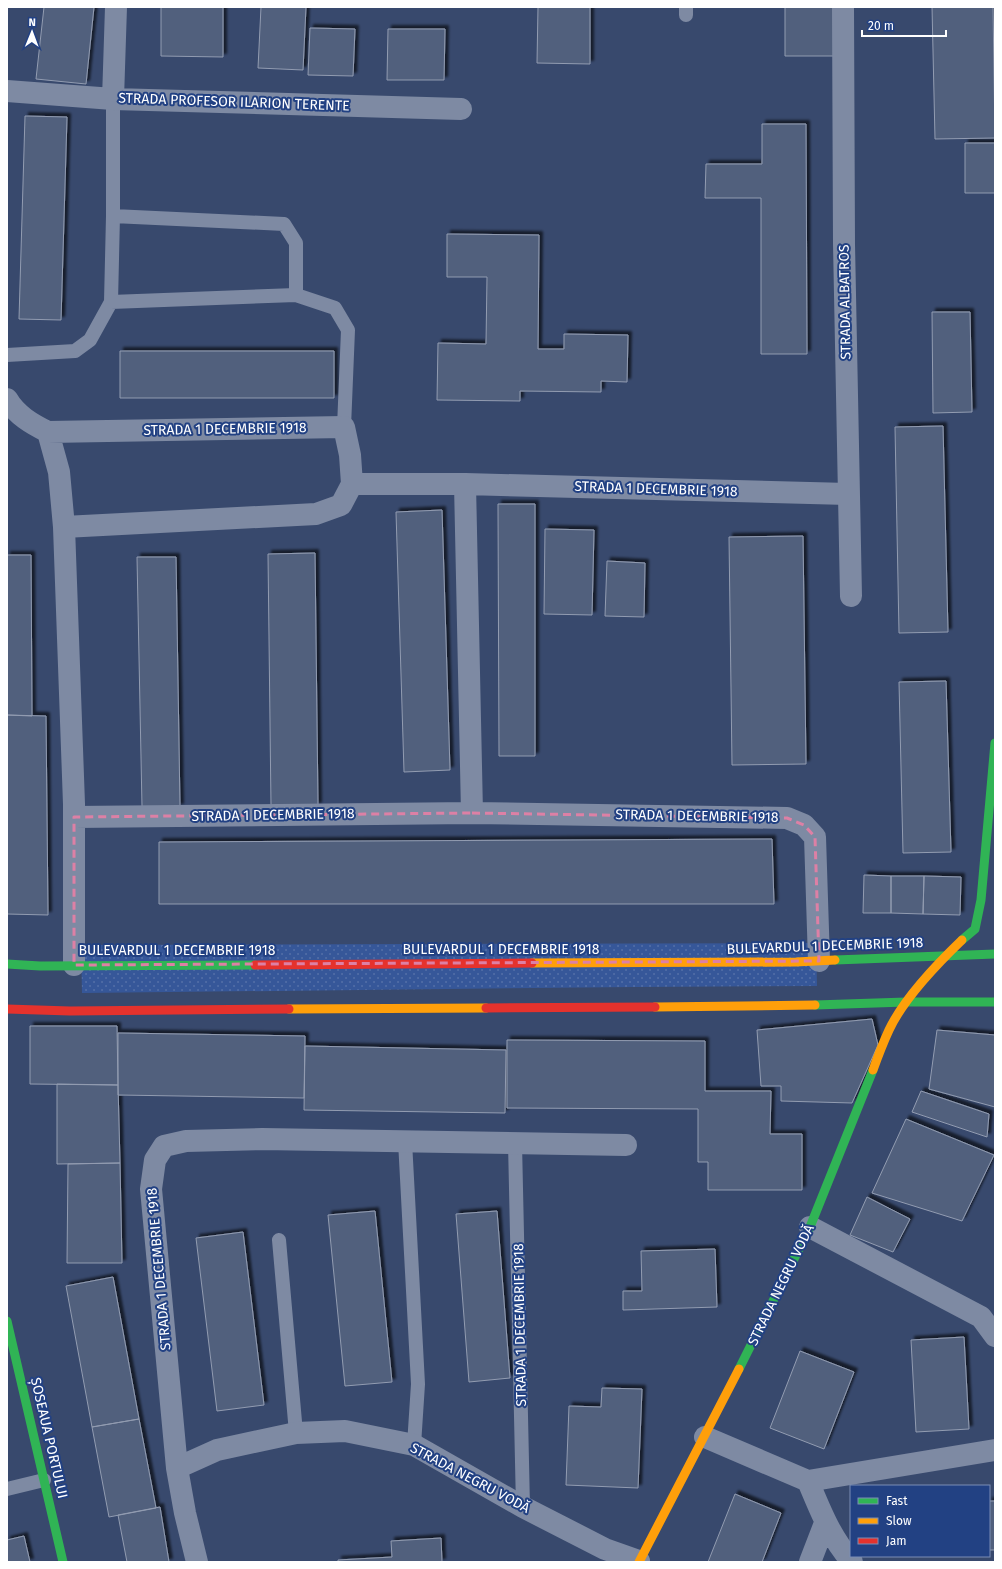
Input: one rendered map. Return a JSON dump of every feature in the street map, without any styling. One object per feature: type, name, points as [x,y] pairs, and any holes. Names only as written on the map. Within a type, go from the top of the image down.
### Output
[{"type":"main road","name":"STRADA NEGRU VODĂ","points":[[639,1562],[705,1437],[810,1227],[890,1029],[906,1002],[944,957],[975,929],[981,900],[995,743]]},
{"type":"main road","name":"BULEVARDUL 1 DECEMBRIE 1918","points":[[7,964],[40,966],[819,962],[995,954]]},
{"type":"main road","points":[[7,1009],[78,1011],[788,1006],[906,1002],[995,1002]]},
{"type":"main road","name":"ȘOSEAUA PORTULUI","points":[[7,1321],[63,1562]]},
{"type":"street","points":[[114,99],[116,7]]},
{"type":"street","name":"STRADA ALBATROS","points":[[843,7],[844,244],[851,596]]},
{"type":"street","name":"STRADA PROFESOR ILARION TERENTE","points":[[7,91],[114,99],[461,110]]},
{"type":"street","points":[[7,399],[12,407],[32,424],[48,432],[59,472],[64,527],[74,817],[74,965]]},
{"type":"street","points":[[64,527],[316,514],[341,505],[352,484],[350,455],[344,427]]},
{"type":"street","name":"STRADA 1 DECEMBRIE 1918","points":[[48,432],[344,427]]},
{"type":"street","name":"STRADA 1 DECEMBRIE 1918","points":[[352,484],[464,484],[848,494]]},
{"type":"street","points":[[464,484],[472,813]]},
{"type":"street","name":"STRADA 1 DECEMBRIE 1918","points":[[74,817],[472,813],[788,818],[804,825],[815,837],[819,962]]},
{"type":"street","name":"STRADA 1 DECEMBRIE 1918","points":[[177,1468],[151,1189],[155,1160],[164,1146],[186,1141],[262,1139],[626,1145]]},
{"type":"street","points":[[810,1227],[981,1317],[995,1336]]},
{"type":"street","name":"STRADA NEGRU VODĂ","points":[[177,1468],[217,1450],[296,1433],[345,1431],[414,1445],[523,1506],[605,1549],[639,1562]]},
{"type":"street","points":[[705,1437],[808,1481],[995,1450]]},
{"type":"street","points":[[177,1468],[185,1513],[197,1562]]},
{"type":"street","points":[[808,1481],[825,1523],[839,1547],[852,1562]]},
{"type":"street","points":[[810,1562],[825,1523]]},
{"type":"lane","points":[[7,355],[75,351],[90,340],[111,302],[114,99]]},
{"type":"lane","points":[[113,216],[284,224],[296,243],[296,295]]},
{"type":"lane","points":[[111,302],[296,295],[335,308],[348,330],[344,427]]},
{"type":"lane","points":[[405,1141],[418,1384],[414,1445]]},
{"type":"lane","name":"STRADA 1 DECEMBRIE 1918","points":[[515,1143],[523,1506]]},
{"type":"lane","points":[[279,1240],[296,1433]]},
{"type":"lane","points":[[7,1489],[44,1480]]},
{"type":"highlighted area","points":[[472,813],[787,818],[804,825],[815,837],[819,961],[74,965],[74,817]]},
{"type":"shaded area","points":[[816,943],[817,986],[82,993],[81,945]]},
{"type":"building","points":[[44,7],[94,7],[86,84],[36,79]]},
{"type":"building","points":[[161,7],[223,7],[223,57],[161,56]]},
{"type":"building","points":[[261,7],[306,7],[303,70],[258,68]]},
{"type":"building","points":[[538,7],[590,7],[590,64],[537,63]]},
{"type":"building","points":[[785,7],[837,7],[836,56],[785,56]]},
{"type":"building","points":[[932,7],[993,7],[995,138],[935,139]]},
{"type":"building","points":[[310,28],[355,29],[353,76],[308,75]]},
{"type":"building","points":[[388,29],[445,29],[444,80],[387,80]]},
{"type":"building","points":[[25,116],[67,117],[61,320],[19,319]]},
{"type":"building","points":[[762,124],[806,124],[807,354],[761,354],[761,198],[705,198],[706,164],[762,164]]},
{"type":"building","points":[[965,143],[995,143],[995,193],[965,193]]},
{"type":"building","points":[[447,234],[539,235],[538,349],[564,349],[564,334],[628,335],[627,382],[601,381],[601,392],[520,391],[520,401],[437,400],[438,343],[486,344],[487,277],[447,277]]},
{"type":"building","points":[[932,312],[970,312],[972,412],[933,413]]},
{"type":"building","points":[[120,351],[334,351],[334,398],[120,398]]},
{"type":"building","points":[[943,426],[948,632],[899,633],[895,427]]},
{"type":"building","points":[[498,504],[535,504],[535,756],[499,756]]},
{"type":"building","points":[[442,510],[450,770],[404,772],[396,512]]},
{"type":"building","points":[[545,529],[594,530],[592,615],[544,614]]},
{"type":"building","points":[[803,536],[806,764],[732,765],[729,537]]},
{"type":"building","points":[[315,553],[318,806],[271,806],[268,554]]},
{"type":"building","points":[[7,555],[31,555],[32,716],[7,715]]},
{"type":"building","points":[[137,557],[176,557],[180,807],[142,807]]},
{"type":"building","points":[[607,561],[645,563],[644,617],[605,616]]},
{"type":"building","points":[[946,681],[951,852],[903,853],[899,682]]},
{"type":"building","points":[[7,715],[46,716],[48,915],[7,914]]},
{"type":"building","points":[[772,839],[774,904],[159,904],[159,842]]},
{"type":"building","points":[[864,875],[891,876],[891,913],[863,913]]},
{"type":"building","points":[[891,876],[924,876],[923,914],[891,913]]},
{"type":"building","points":[[924,876],[961,877],[960,915],[923,914]]},
{"type":"building","points":[[872,1019],[878,1045],[852,1103],[781,1101],[781,1086],[761,1086],[757,1030]]},
{"type":"building","points":[[30,1026],[117,1026],[118,1085],[30,1084]]},
{"type":"building","points":[[937,1030],[995,1035],[995,1107],[929,1089]]},
{"type":"building","points":[[118,1033],[305,1036],[304,1098],[118,1095]]},
{"type":"building","points":[[507,1040],[705,1041],[705,1091],[771,1091],[770,1134],[802,1134],[802,1190],[708,1190],[708,1162],[698,1162],[698,1109],[507,1108]]},
{"type":"building","points":[[305,1046],[506,1050],[505,1113],[304,1110]]},
{"type":"building","points":[[57,1084],[118,1085],[120,1163],[57,1164]]},
{"type":"building","points":[[921,1091],[989,1114],[987,1137],[912,1112]]},
{"type":"building","points":[[906,1119],[994,1155],[962,1221],[872,1193]]},
{"type":"building","points":[[120,1163],[122,1263],[67,1263],[68,1164]]},
{"type":"building","points":[[867,1197],[910,1219],[893,1252],[850,1235]]},
{"type":"building","points":[[375,1211],[392,1382],[345,1386],[328,1215]]},
{"type":"building","points":[[497,1211],[510,1378],[469,1382],[456,1214]]},
{"type":"building","points":[[243,1232],[264,1405],[217,1411],[196,1238]]},
{"type":"building","points":[[715,1249],[717,1307],[623,1310],[623,1291],[642,1291],[641,1251]]},
{"type":"building","points":[[113,1277],[139,1419],[92,1427],[66,1286]]},
{"type":"building","points":[[964,1337],[969,1429],[916,1432],[911,1340]]},
{"type":"building","points":[[800,1351],[854,1372],[824,1449],[770,1428]]},
{"type":"building","points":[[602,1388],[642,1389],[638,1488],[566,1485],[569,1406],[601,1407]]},
{"type":"building","points":[[139,1419],[156,1508],[109,1517],[92,1427]]},
{"type":"building","points":[[735,1494],[781,1513],[762,1562],[708,1562]]},
{"type":"building","points":[[990,1501],[995,1501],[995,1550],[990,1550]]},
{"type":"building","points":[[160,1507],[169,1562],[127,1562],[118,1515]]},
{"type":"building","points":[[24,1536],[30,1562],[7,1562],[7,1540]]},
{"type":"building","points":[[441,1538],[442,1562],[338,1562],[338,1560],[392,1557],[391,1541]]},
{"type":"traffic: fast","points":[[962,940],[975,929],[981,900],[995,743]]},
{"type":"traffic: fast","points":[[835,960],[995,954]]},
{"type":"traffic: fast","points":[[7,964],[40,966],[255,965]]},
{"type":"traffic: fast","points":[[815,1005],[906,1002],[995,1002]]},
{"type":"traffic: fast","points":[[739,1369],[810,1227],[873,1070]]},
{"type":"traffic: fast","points":[[7,1321],[63,1562]]},
{"type":"traffic: slow","points":[[873,1070],[889,1030],[903,1006],[922,982],[962,940]]},
{"type":"traffic: slow","points":[[532,963],[796,962],[835,960]]},
{"type":"traffic: slow","points":[[655,1007],[815,1005]]},
{"type":"traffic: slow","points":[[289,1009],[486,1008]]},
{"type":"traffic: slow","points":[[639,1562],[739,1369]]},
{"type":"traffic: jam","points":[[255,965],[532,963]]},
{"type":"traffic: jam","points":[[486,1008],[655,1007]]},
{"type":"traffic: jam","points":[[7,1009],[70,1011],[289,1009]]}]
